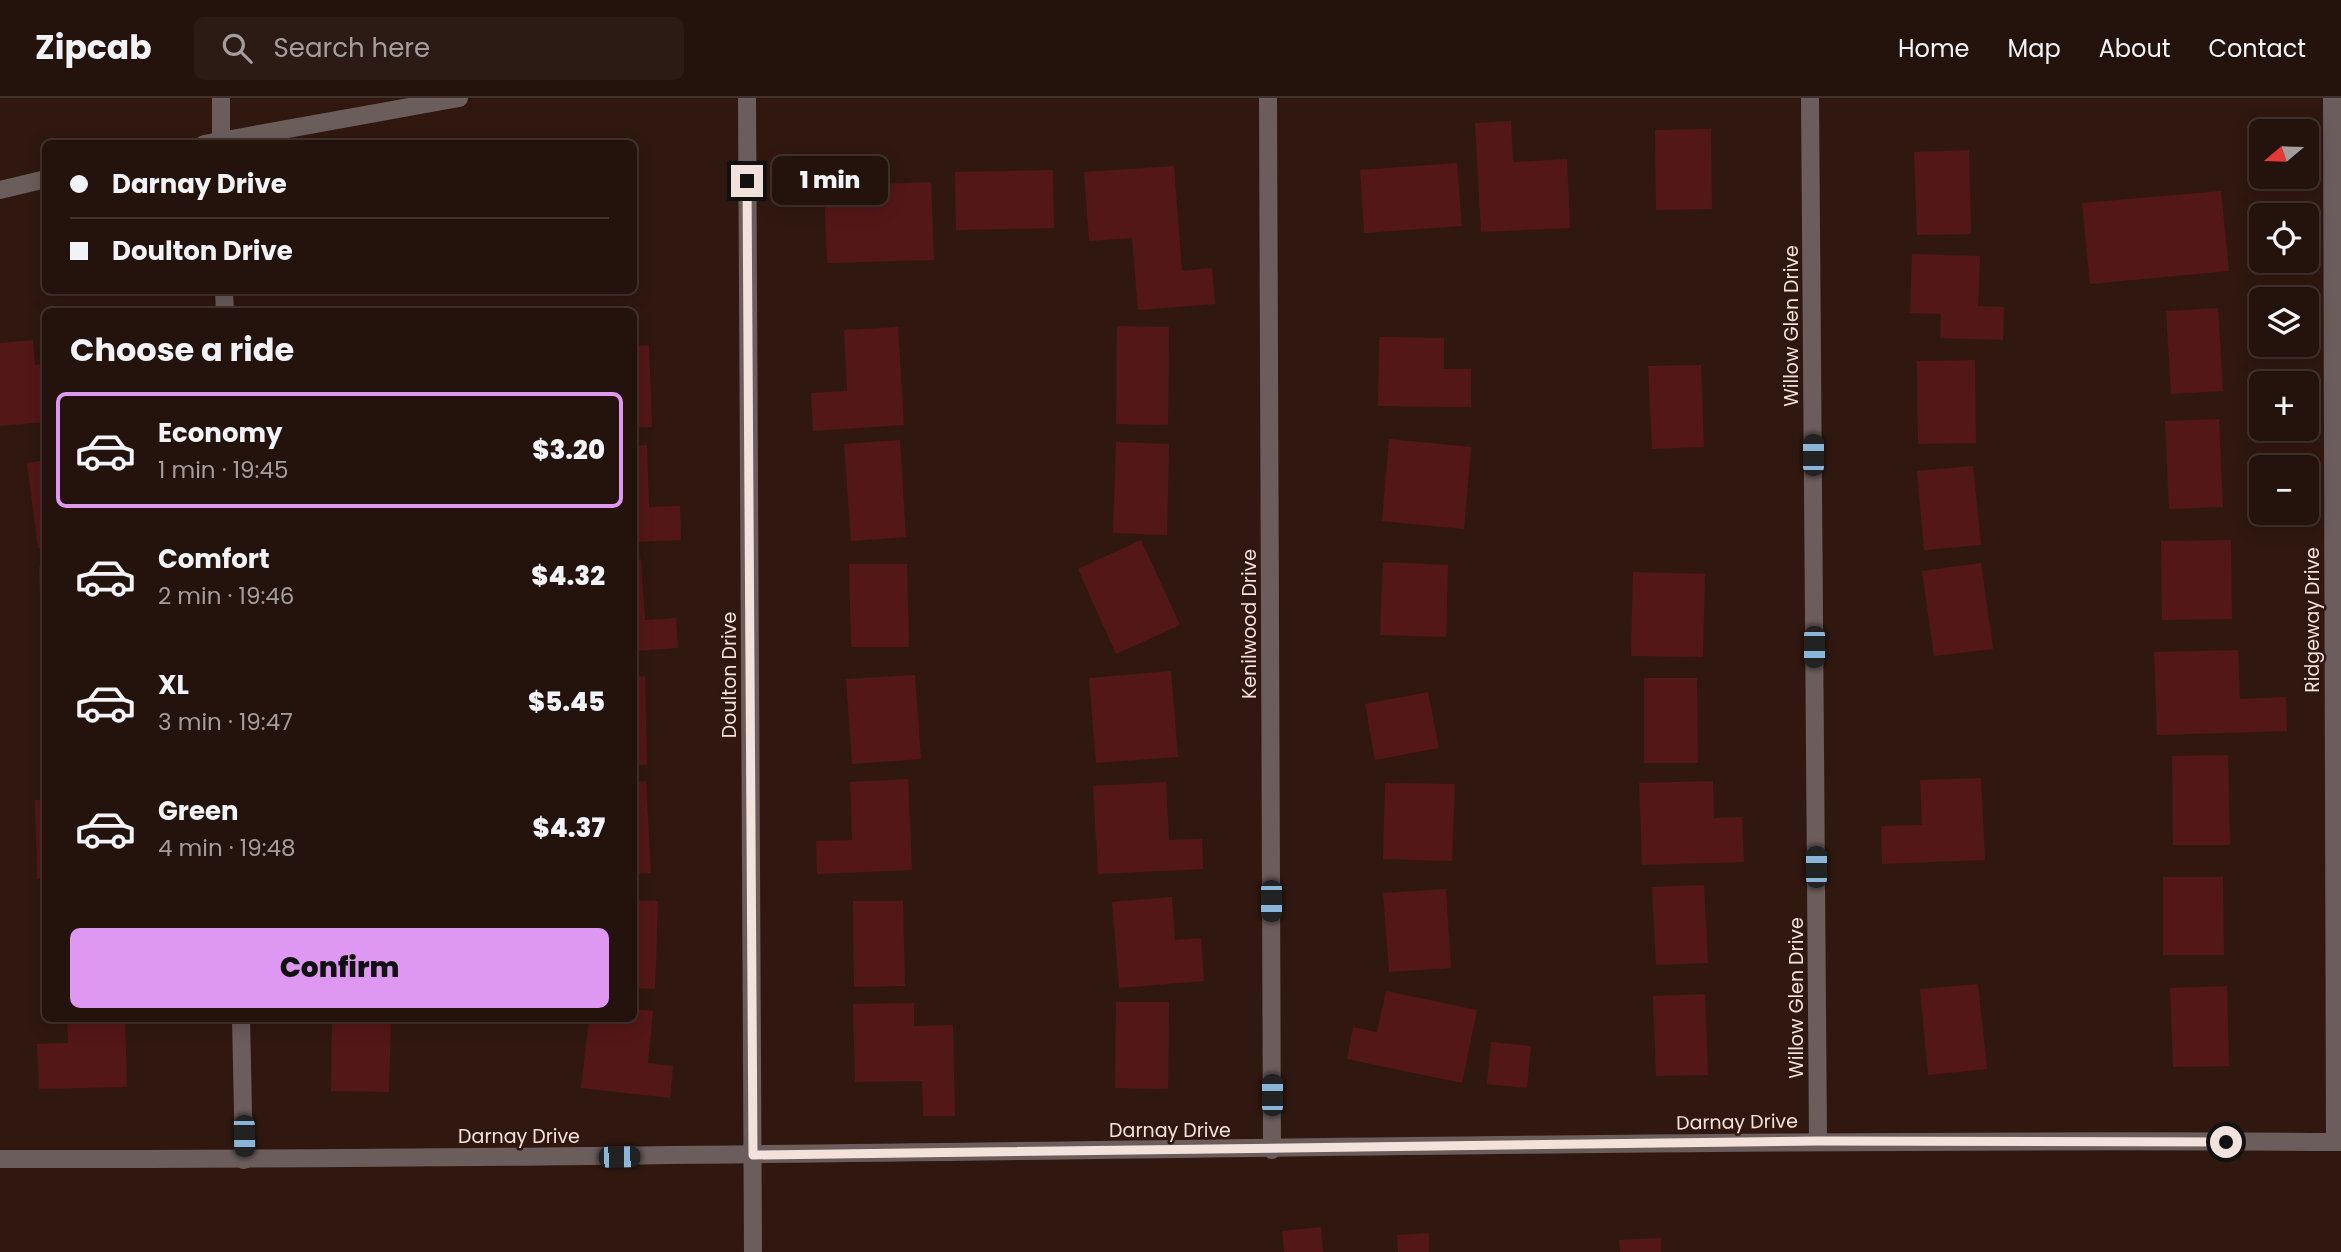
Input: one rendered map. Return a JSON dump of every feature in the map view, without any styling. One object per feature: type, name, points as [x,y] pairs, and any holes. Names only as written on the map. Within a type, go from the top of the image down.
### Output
[{"type":"street","points":[[215,140],[221,98]]},
{"type":"street","points":[[226,140],[459,98]]},
{"type":"street","name":"Doulton Drive","points":[[747,98],[753,1252]]},
{"type":"street","name":"Kenilwood Drive","points":[[1268,98],[1272,1150]]},
{"type":"street","name":"Willow Glen Drive","points":[[1810,98],[1818,1141]]},
{"type":"street","name":"Ridgeway Drive","points":[[2332,98],[2338,1142]]},
{"type":"street","points":[[0,190],[42,180]]},
{"type":"street","points":[[241,1022],[244,1160]]},
{"type":"street","name":"Darnay Drive","points":[[0,1159],[244,1160],[1272,1150],[1818,1141],[2338,1142]]},
{"type":"building","points":[[1511,121],[1513,162],[1567,159],[1570,228],[1481,232],[1475,123]]},
{"type":"building","points":[[1711,129],[1712,209],[1656,210],[1655,130]]},
{"type":"building","points":[[1969,150],[1971,234],[1917,235],[1914,152]]},
{"type":"building","points":[[1457,163],[1462,226],[1364,233],[1360,170]]},
{"type":"building","points":[[1174,166],[1182,271],[1212,268],[1215,304],[1138,310],[1132,238],[1089,241],[1084,172]]},
{"type":"building","points":[[1053,170],[1054,228],[956,230],[955,172]]},
{"type":"building","points":[[931,182],[934,260],[827,263],[824,186]]},
{"type":"building","points":[[2221,191],[2229,271],[2090,284],[2082,203]]},
{"type":"building","points":[[1912,254],[1980,256],[1978,306],[2004,307],[2003,340],[1940,338],[1941,314],[1910,313]]},
{"type":"building","points":[[2218,308],[2223,391],[2171,394],[2166,311]]},
{"type":"building","points":[[1117,326],[1169,327],[1168,425],[1116,424]]},
{"type":"building","points":[[898,327],[904,425],[813,431],[811,393],[847,391],[844,330]]},
{"type":"building","points":[[1379,337],[1444,338],[1444,369],[1471,369],[1471,407],[1378,406]]},
{"type":"building","points":[[33,340],[35,365],[42,364],[42,422],[0,426],[0,343]]},
{"type":"building","points":[[649,345],[652,427],[637,427],[637,346]]},
{"type":"building","points":[[1975,360],[1976,443],[1918,444],[1917,361]]},
{"type":"building","points":[[1701,365],[1704,447],[1652,449],[1648,366]]},
{"type":"building","points":[[2219,419],[2223,507],[2169,509],[2165,421]]},
{"type":"building","points":[[1389,439],[1471,447],[1464,529],[1382,521]]},
{"type":"building","points":[[900,440],[906,537],[851,541],[844,444]]},
{"type":"building","points":[[1116,442],[1169,444],[1167,535],[1113,533]]},
{"type":"building","points":[[647,445],[649,507],[680,506],[681,540],[637,542],[637,446]]},
{"type":"building","points":[[42,461],[42,548],[38,548],[27,463]]},
{"type":"building","points":[[1973,466],[1981,545],[1924,550],[1917,471]]},
{"type":"building","points":[[1141,540],[1180,625],[1116,654],[1078,569]]},
{"type":"building","points":[[2231,540],[2232,619],[2162,620],[2161,541]]},
{"type":"building","points":[[641,559],[645,620],[676,618],[678,648],[637,651],[637,560]]},
{"type":"building","points":[[1383,562],[1448,565],[1446,637],[1380,635]]},
{"type":"building","points":[[1981,563],[1993,649],[1934,656],[1922,571]]},
{"type":"building","points":[[849,564],[907,564],[909,647],[851,647]]},
{"type":"building","points":[[39,567],[42,567],[42,661]]},
{"type":"building","points":[[1633,572],[1705,574],[1703,657],[1631,656]]},
{"type":"building","points":[[2238,650],[2240,699],[2286,697],[2287,731],[2157,735],[2154,652]]},
{"type":"building","points":[[1171,671],[1178,757],[1096,763],[1089,678]]},
{"type":"building","points":[[915,675],[921,759],[852,764],[846,679]]},
{"type":"building","points":[[645,676],[647,765],[637,765],[637,677]]},
{"type":"building","points":[[1644,678],[1697,678],[1698,763],[1644,763]]},
{"type":"building","points":[[1428,692],[1439,748],[1375,760],[1365,704]]},
{"type":"building","points":[[2228,755],[2230,845],[2173,845],[2172,756]]},
{"type":"building","points":[[1981,778],[1985,860],[1882,864],[1881,826],[1922,825],[1920,780]]},
{"type":"building","points":[[908,779],[912,870],[817,874],[816,841],[852,840],[850,782]]},
{"type":"building","points":[[646,781],[651,873],[637,874],[637,782]]},
{"type":"building","points":[[1713,781],[1714,818],[1742,817],[1744,862],[1642,865],[1639,783]]},
{"type":"building","points":[[1166,782],[1169,840],[1202,839],[1203,869],[1098,874],[1093,786]]},
{"type":"building","points":[[1385,783],[1455,784],[1452,861],[1383,859]]},
{"type":"building","points":[[35,800],[42,800],[42,878],[37,879]]},
{"type":"building","points":[[2163,877],[2223,877],[2224,955],[2163,955]]},
{"type":"building","points":[[1704,885],[1708,963],[1656,965],[1652,887]]},
{"type":"building","points":[[1446,889],[1451,968],[1389,972],[1383,893]]},
{"type":"building","points":[[1172,897],[1175,940],[1201,938],[1204,981],[1119,988],[1112,902]]},
{"type":"building","points":[[637,900],[658,901],[655,989],[637,988]]},
{"type":"building","points":[[853,901],[903,901],[905,986],[854,987]]},
{"type":"building","points":[[1978,984],[1987,1069],[1928,1075],[1920,989]]},
{"type":"building","points":[[2227,986],[2229,1066],[2173,1067],[2170,988]]},
{"type":"building","points":[[1386,991],[1477,1010],[1462,1083],[1347,1059],[1353,1027],[1377,1032]]},
{"type":"building","points":[[1705,994],[1708,1075],[1656,1076],[1653,996]]},
{"type":"building","points":[[1116,1002],[1169,1002],[1168,1089],[1115,1088]]},
{"type":"building","points":[[914,1003],[914,1026],[953,1025],[955,1116],[923,1116],[922,1081],[855,1082],[853,1004]]},
{"type":"building","points":[[637,1009],[653,1011],[648,1063],[673,1066],[670,1098],[581,1088],[589,1022],[637,1022]]},
{"type":"building","points":[[67,1022],[125,1022],[127,1087],[39,1089],[37,1044],[68,1043]]},
{"type":"building","points":[[332,1022],[391,1022],[389,1092],[331,1091]]},
{"type":"building","points":[[1491,1042],[1531,1046],[1527,1088],[1487,1084]]},
{"type":"building","points":[[1321,1227],[1323,1252],[1284,1252],[1282,1231]]},
{"type":"building","points":[[1429,1233],[1429,1252],[1398,1252],[1397,1235]]},
{"type":"building","points":[[1661,1238],[1661,1252],[1620,1252],[1619,1240]]},
{"type":"route","points":[[747,181],[753,1155],[1818,1141],[2226,1142]]}]
